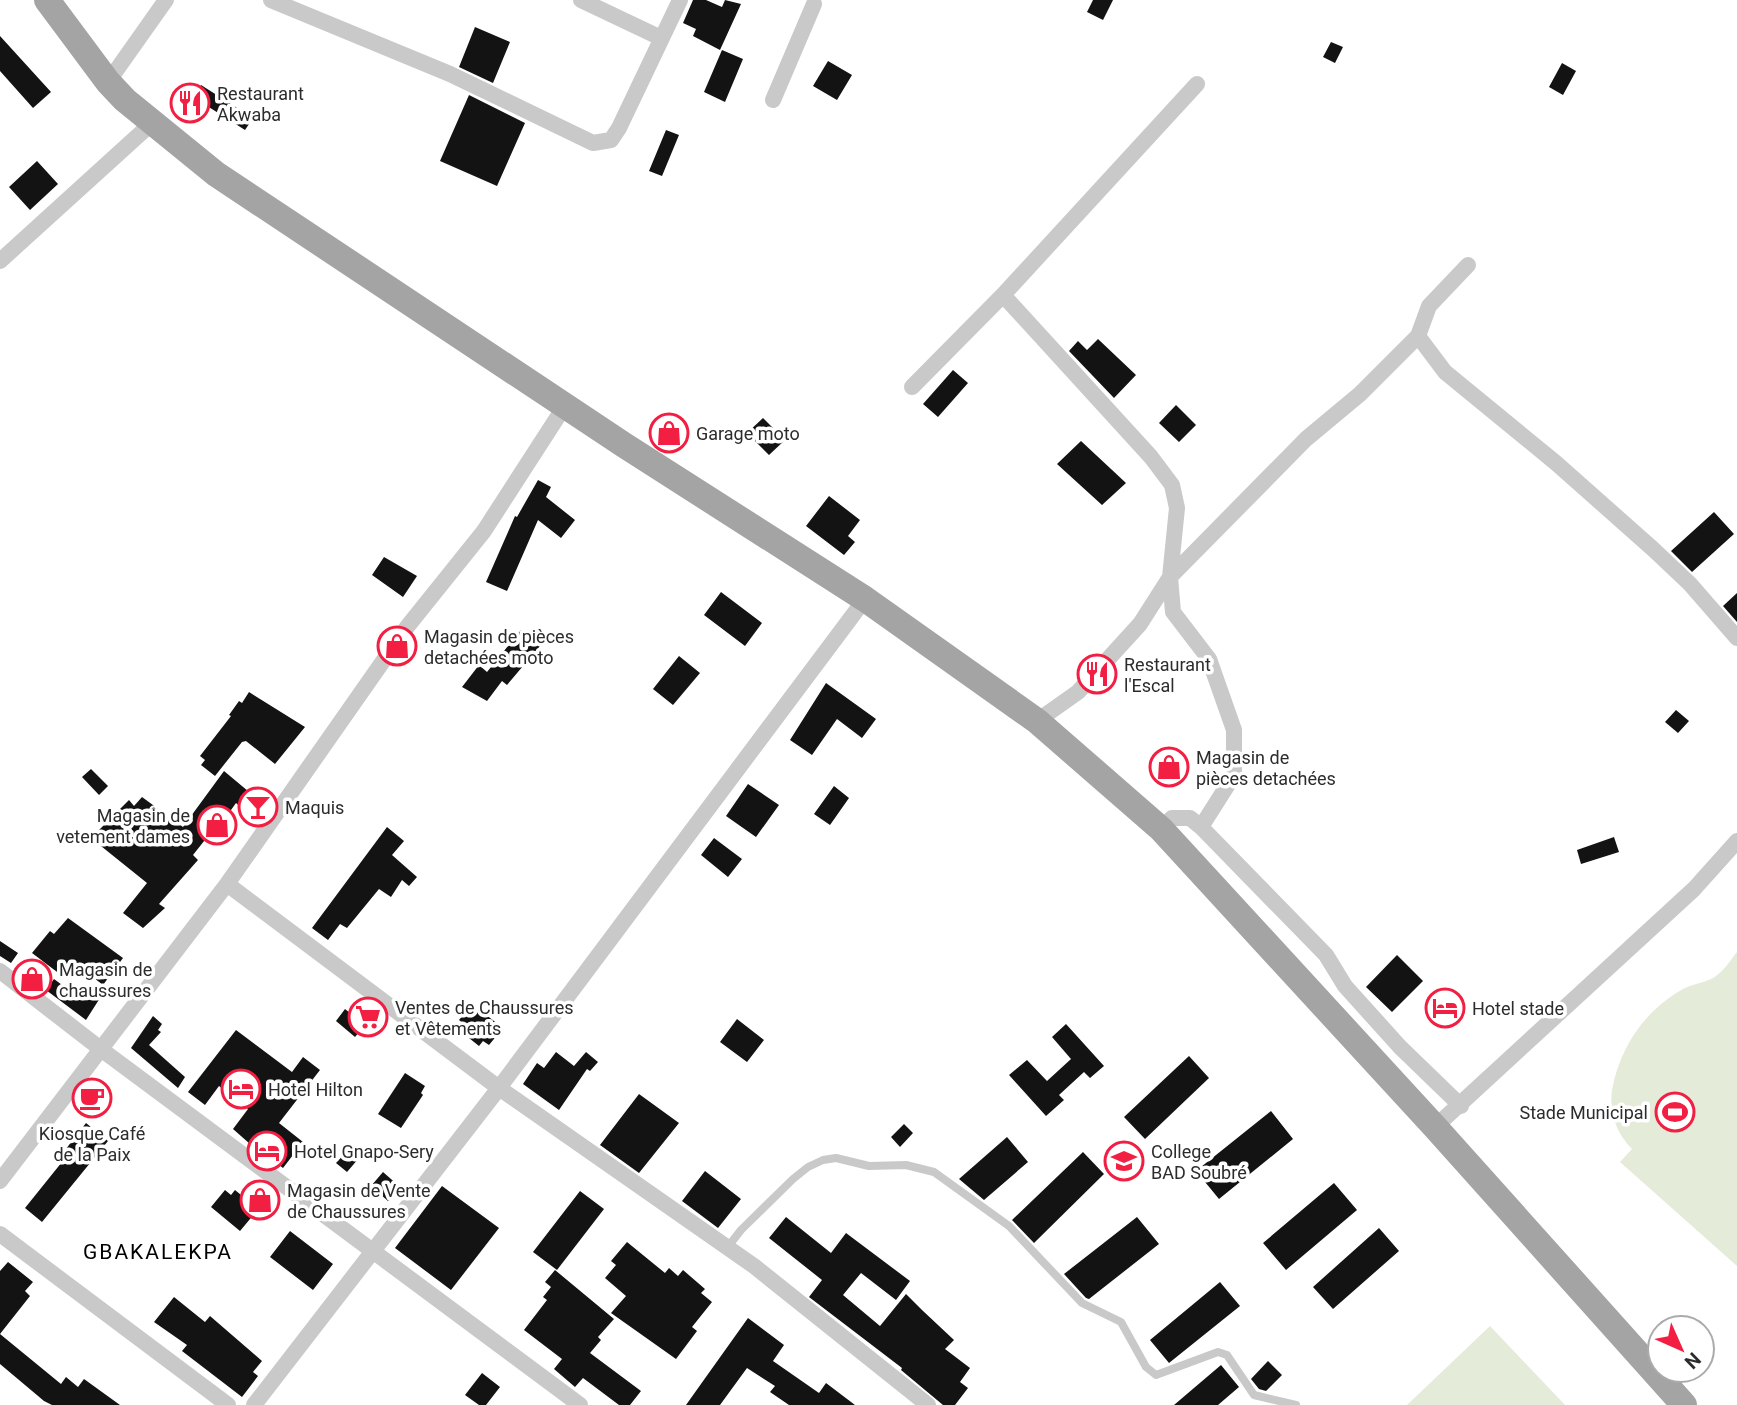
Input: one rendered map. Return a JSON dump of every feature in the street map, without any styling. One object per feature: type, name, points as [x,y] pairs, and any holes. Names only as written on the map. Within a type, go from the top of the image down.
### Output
[{"type":"main road","points":[[47,0],[108,82],[152,123],[216,174],[864,599],[1037,721],[1161,829],[1435,1127],[1684,1405]]},
{"type":"street","points":[[108,82],[166,0]]},
{"type":"street","points":[[271,0],[428,64],[593,143],[611,140],[619,128],[680,0]]},
{"type":"street","points":[[581,0],[661,38]]},
{"type":"street","points":[[773,100],[809,1]]},
{"type":"street","points":[[912,387],[1003,295],[1197,84]]},
{"type":"street","points":[[0,261],[152,123]]},
{"type":"street","points":[[1037,721],[1078,692],[1140,624],[1170,577],[1306,439],[1360,394],[1418,336],[1429,306],[1468,265]]},
{"type":"street","points":[[1003,295],[1151,457],[1172,485],[1177,508],[1170,577],[1173,612],[1209,659],[1234,730],[1234,775],[1201,827]]},
{"type":"street","points":[[1418,336],[1445,372],[1556,463],[1653,549],[1737,638]]},
{"type":"street","points":[[0,1181],[227,884],[407,627],[484,531],[566,404]]},
{"type":"street","points":[[254,1405],[499,1088],[864,599]]},
{"type":"street","points":[[1161,829],[1172,818],[1190,818],[1201,827],[1325,955],[1345,986],[1384,1030],[1461,1106]]},
{"type":"street","points":[[1435,1127],[1694,890],[1737,841]]},
{"type":"street","points":[[227,884],[499,1088],[783,1287],[928,1405]]},
{"type":"street","points":[[0,971],[102,1050],[580,1405]]},
{"type":"street","points":[[0,1234],[228,1405]]},
{"type":"lane","points":[[727,1248],[741,1230],[793,1179],[822,1160],[836,1158],[869,1166],[906,1165],[934,1172],[1009,1226],[1082,1303],[1121,1322],[1146,1367],[1156,1375],[1218,1352],[1227,1355],[1254,1395],[1296,1405]]},
{"type":"green space","name":"Stade Municipal","points":[[1737,952],[1737,1266],[1620,1162],[1632,1149],[1618,1129],[1611,1098],[1621,1058],[1647,1018],[1685,988],[1715,977]]},
{"type":"green space","points":[[1490,1326],[1565,1405],[1407,1405]]},
{"type":"building","points":[[693,0],[706,0],[722,7],[725,0],[741,4],[720,50],[693,36],[696,29],[683,23]]},
{"type":"building","points":[[1093,0],[1113,0],[1103,20],[1087,12]]},
{"type":"building","points":[[475,27],[510,42],[493,83],[459,67]]},
{"type":"building","points":[[0,36],[51,92],[33,108],[0,71]]},
{"type":"building","points":[[1331,42],[1343,47],[1335,63],[1323,57]]},
{"type":"building","points":[[722,50],[743,59],[725,102],[704,92]]},
{"type":"building","points":[[828,61],[852,75],[837,100],[813,86]]},
{"type":"building","points":[[1562,63],[1576,71],[1563,95],[1549,87]]},
{"type":"building","points":[[201,85],[253,118],[245,130],[193,97]]},
{"type":"building","points":[[469,95],[525,123],[497,186],[440,161]]},
{"type":"building","points":[[666,130],[679,135],[662,176],[649,171]]},
{"type":"building","points":[[37,161],[58,184],[30,210],[9,187]]},
{"type":"building","points":[[1098,339],[1136,375],[1114,398],[1069,351],[1078,341],[1087,350]]},
{"type":"building","points":[[953,370],[968,383],[938,417],[923,404]]},
{"type":"building","points":[[1176,405],[1196,425],[1179,442],[1159,423]]},
{"type":"building","points":[[763,418],[785,440],[769,455],[747,433]]},
{"type":"building","points":[[1081,441],[1126,483],[1102,505],[1057,464]]},
{"type":"building","points":[[538,480],[551,487],[546,497],[575,520],[561,538],[538,520],[507,591],[486,582],[515,516],[517,517]]},
{"type":"building","points":[[829,496],[860,520],[848,536],[855,542],[844,555],[806,526]]},
{"type":"building","points":[[1714,512],[1734,534],[1692,572],[1671,551]]},
{"type":"building","points":[[384,557],[417,576],[403,597],[372,575]]},
{"type":"building","points":[[721,592],[762,623],[745,646],[704,615]]},
{"type":"building","points":[[1737,593],[1737,622],[1723,606]]},
{"type":"building","points":[[521,630],[540,646],[507,685],[502,681],[487,701],[462,687],[479,665],[487,672]]},
{"type":"building","points":[[679,656],[700,673],[673,705],[653,689]]},
{"type":"building","points":[[826,683],[876,719],[862,738],[837,719],[812,755],[790,740]]},
{"type":"building","points":[[249,692],[305,727],[275,764],[246,741],[242,742],[215,776],[201,765],[205,760],[200,756],[231,716],[229,715],[239,701],[242,703]]},
{"type":"building","points":[[1676,710],[1689,721],[1678,733],[1665,722]]},
{"type":"building","points":[[91,769],[108,786],[99,795],[82,777]]},
{"type":"building","points":[[224,771],[260,801],[249,815],[236,803],[211,838],[208,836],[193,855],[198,860],[159,904],[165,908],[143,928],[123,913],[147,883],[91,838],[129,800],[134,806],[142,797],[183,827]]},
{"type":"building","points":[[748,784],[779,805],[756,837],[726,816]]},
{"type":"building","points":[[834,786],[849,798],[830,825],[814,814]]},
{"type":"building","points":[[387,827],[404,841],[392,855],[417,877],[409,886],[402,880],[391,897],[379,889],[347,928],[340,924],[328,940],[312,928]]},
{"type":"building","points":[[1614,837],[1619,852],[1581,864],[1577,850]]},
{"type":"building","points":[[714,838],[742,859],[728,877],[701,855]]},
{"type":"building","points":[[68,918],[123,958],[103,985],[76,964],[65,978],[32,953],[50,931],[54,934]]},
{"type":"building","points":[[0,941],[18,953],[11,963],[0,956]]},
{"type":"building","points":[[1397,955],[1423,981],[1392,1012],[1366,987]]},
{"type":"building","points":[[54,979],[81,999],[88,989],[100,998],[86,1020],[46,990]]},
{"type":"building","points":[[472,1004],[503,1028],[489,1045],[483,1041],[479,1046],[464,1034],[469,1028],[459,1020]]},
{"type":"building","points":[[345,1009],[365,1025],[355,1037],[336,1021]]},
{"type":"building","points":[[153,1016],[162,1024],[158,1030],[161,1032],[149,1045],[185,1077],[178,1088],[131,1048]]},
{"type":"building","points":[[737,1019],[764,1040],[747,1062],[720,1042]]},
{"type":"building","points":[[1066,1024],[1104,1066],[1090,1078],[1084,1072],[1059,1095],[1064,1100],[1046,1116],[1009,1075],[1027,1060],[1047,1081],[1071,1059],[1052,1037]]},
{"type":"building","points":[[236,1030],[292,1072],[303,1057],[320,1070],[279,1123],[303,1142],[283,1168],[233,1129],[248,1109],[219,1086],[205,1105],[188,1092]]},
{"type":"building","points":[[556,1052],[574,1066],[586,1052],[598,1062],[590,1071],[587,1069],[559,1110],[523,1084],[537,1063],[544,1068]]},
{"type":"building","points":[[1189,1056],[1209,1078],[1145,1139],[1124,1117]]},
{"type":"building","points":[[405,1073],[425,1086],[421,1093],[423,1095],[401,1128],[378,1114]]},
{"type":"building","points":[[639,1094],[679,1123],[639,1173],[600,1145]]},
{"type":"building","points":[[1271,1111],[1293,1139],[1219,1199],[1196,1171]]},
{"type":"building","points":[[86,1123],[108,1141],[42,1222],[25,1208],[66,1157],[62,1154]]},
{"type":"building","points":[[904,1124],[913,1133],[900,1147],[891,1137]]},
{"type":"building","points":[[1007,1137],[1028,1162],[984,1200],[959,1179]]},
{"type":"building","points":[[349,1149],[359,1158],[347,1172],[336,1163]]},
{"type":"building","points":[[1083,1152],[1104,1174],[1034,1243],[1012,1220]]},
{"type":"building","points":[[705,1171],[741,1199],[718,1228],[682,1201]]},
{"type":"building","points":[[383,1172],[400,1187],[388,1201],[371,1186]]},
{"type":"building","points":[[1334,1183],[1357,1210],[1286,1270],[1263,1243]]},
{"type":"building","points":[[442,1186],[499,1228],[451,1290],[395,1248]]},
{"type":"building","points":[[225,1190],[231,1195],[235,1190],[252,1204],[249,1208],[255,1213],[240,1231],[211,1207]]},
{"type":"building","points":[[580,1191],[604,1209],[557,1270],[533,1252]]},
{"type":"building","points":[[786,1217],[831,1253],[846,1233],[910,1281],[896,1300],[861,1273],[843,1295],[880,1326],[906,1294],[954,1340],[945,1349],[970,1368],[960,1382],[968,1388],[955,1405],[943,1405],[901,1370],[902,1368],[809,1297],[822,1280],[769,1238]]},
{"type":"building","points":[[1137,1217],[1159,1244],[1089,1299],[1086,1298],[1064,1274]]},
{"type":"building","points":[[1379,1228],[1399,1251],[1333,1309],[1313,1287]]},
{"type":"building","points":[[290,1231],[333,1264],[313,1290],[270,1257]]},
{"type":"building","points":[[627,1242],[665,1273],[669,1268],[678,1276],[683,1270],[705,1289],[701,1293],[712,1302],[692,1327],[697,1331],[676,1359],[611,1313],[626,1296],[605,1278],[616,1265],[611,1261]]},
{"type":"building","points":[[8,1262],[33,1282],[25,1291],[30,1296],[0,1334],[0,1271]]},
{"type":"building","points":[[555,1270],[614,1319],[598,1337],[601,1340],[590,1353],[641,1391],[630,1405],[619,1405],[583,1378],[575,1387],[554,1369],[562,1359],[524,1330],[547,1300],[543,1297],[551,1287],[545,1282]]},
{"type":"building","points":[[1220,1282],[1240,1306],[1169,1363],[1150,1340]]},
{"type":"building","points":[[174,1297],[205,1322],[210,1316],[262,1361],[253,1372],[258,1376],[242,1397],[182,1351],[187,1345],[154,1322]]},
{"type":"building","points":[[748,1318],[784,1345],[773,1361],[819,1393],[826,1383],[855,1405],[789,1405],[770,1392],[775,1386],[747,1368],[720,1405],[686,1405]]},
{"type":"building","points":[[0,1334],[61,1384],[66,1377],[78,1387],[84,1379],[120,1405],[52,1405],[44,1401],[0,1364]]},
{"type":"building","points":[[1268,1361],[1282,1375],[1266,1391],[1259,1389],[1251,1379]]},
{"type":"building","points":[[1221,1365],[1239,1387],[1218,1405],[1174,1405]]},
{"type":"building","points":[[482,1373],[500,1387],[486,1405],[479,1405],[465,1395]]},
{"type":"place","name":"Restaurant Akwaba","points":[[190,103]]},
{"type":"place","name":"Garage moto","points":[[669,433]]},
{"type":"place","name":"Magasin de pièces detachées moto","points":[[397,646]]},
{"type":"place","name":"Restaurant l'Escal","points":[[1097,674]]},
{"type":"place","name":"Magasin de pièces detachées","points":[[1169,767]]},
{"type":"place","name":"Maquis","points":[[258,807]]},
{"type":"place","name":"Magasin de vetement dames","points":[[217,825]]},
{"type":"place","name":"Magasin de chaussures","points":[[32,979]]},
{"type":"place","name":"Hotel stade","points":[[1445,1008]]},
{"type":"place","name":"Ventes de Chaussures et Vêtements","points":[[368,1017]]},
{"type":"place","name":"Hotel Hilton","points":[[241,1089]]},
{"type":"place","name":"Kiosque Café de la Paix","points":[[92,1098]]},
{"type":"place","name":"Stade Municipal","points":[[1675,1112]]},
{"type":"place","name":"Hotel Gnapo-Sery","points":[[267,1151]]},
{"type":"place","name":"College BAD Soubré","points":[[1124,1161]]},
{"type":"place","name":"Magasin de Vente de Chaussures","points":[[260,1200]]},
{"type":"district","name":"GBAKALEKPA","points":[[158,1252]]}]
